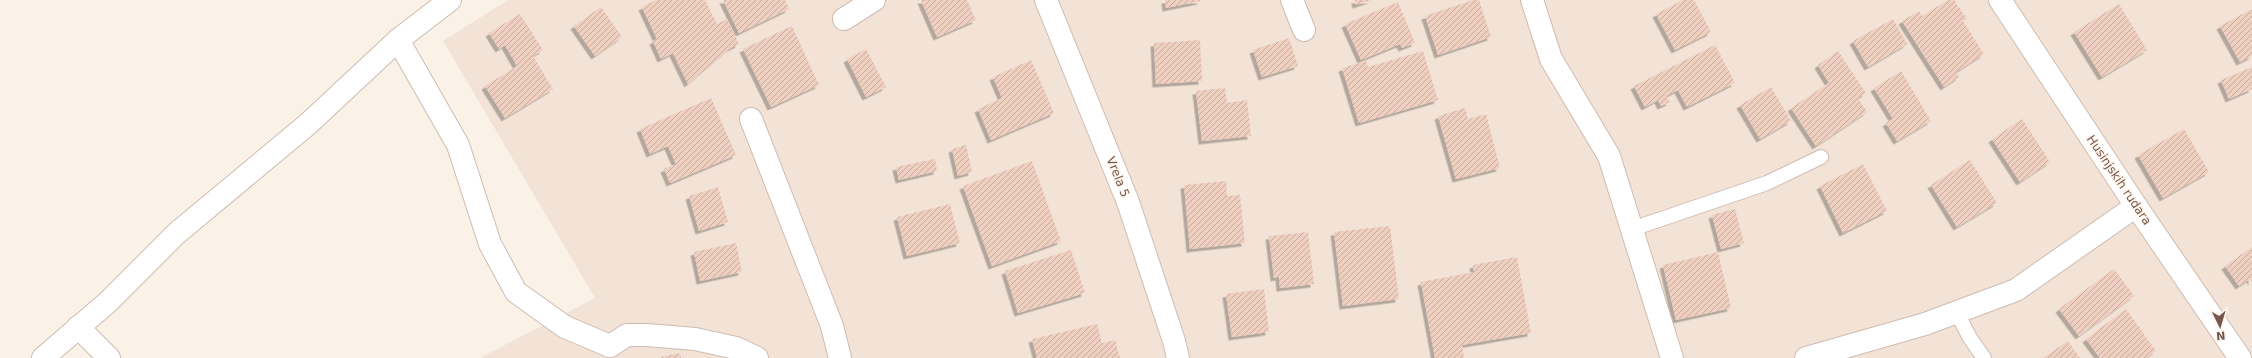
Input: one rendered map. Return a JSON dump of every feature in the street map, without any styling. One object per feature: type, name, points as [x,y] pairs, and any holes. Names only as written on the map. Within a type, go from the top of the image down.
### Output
[{"type":"street","points":[[43,358],[108,302],[177,233],[308,124],[398,40],[450,0]]},
{"type":"street","points":[[844,19],[874,0]]},
{"type":"street","name":"Vrela 5","points":[[1046,0],[1128,202],[1174,341],[1178,358]]},
{"type":"street","points":[[1292,0],[1304,30]]},
{"type":"street","points":[[1532,0],[1551,58],[1609,156],[1672,358]]},
{"type":"street","name":"Husinjskih rudara","points":[[2000,0],[2136,206],[2240,358]]},
{"type":"street","points":[[398,40],[458,145],[490,244],[516,292],[565,327],[610,352],[627,335],[647,335],[695,339],[736,348],[758,358]]},
{"type":"street","points":[[751,119],[832,326],[840,358]]},
{"type":"street","points":[[1806,358],[1925,324],[2016,290],[2136,206]]},
{"type":"street","points":[[78,327],[109,358]]},
{"type":"lane","points":[[1632,229],[1767,183],[1821,157]]},
{"type":"lane","points":[[1957,312],[1970,338],[1984,358]]},
{"type":"shaded area","points":[[508,0],[2252,0],[2252,358],[480,358],[595,298],[443,41]]},
{"type":"building","points":[[656,0],[705,0],[717,24],[727,19],[739,44],[729,49],[688,84],[673,53],[661,59],[653,41],[657,39],[642,7]]},
{"type":"building","points":[[723,0],[785,0],[789,9],[739,33]]},
{"type":"building","points":[[921,0],[967,0],[976,20],[937,37]]},
{"type":"building","points":[[1165,0],[1201,0],[1201,1],[1166,8]]},
{"type":"building","points":[[1355,0],[1372,0],[1356,5]]},
{"type":"building","points":[[1473,0],[1479,0],[1491,37],[1438,55],[1425,16]]},
{"type":"building","points":[[1683,0],[1694,0],[1711,32],[1675,50],[1656,14]]},
{"type":"building","points":[[1948,0],[1954,0],[1967,19],[1963,21],[1984,54],[1956,72],[1959,77],[1944,87],[1902,21],[1919,11],[1922,16]]},
{"type":"building","points":[[1398,2],[1415,43],[1402,48],[1400,44],[1361,60],[1345,24]]},
{"type":"building","points":[[2119,4],[2147,50],[2102,77],[2074,32]]},
{"type":"building","points":[[601,7],[622,37],[595,56],[574,26]]},
{"type":"building","points":[[2252,9],[2252,56],[2240,62],[2220,26]]},
{"type":"building","points":[[520,14],[543,50],[533,56],[553,89],[505,118],[485,86],[517,66],[505,45],[499,49],[489,33]]},
{"type":"building","points":[[1893,19],[1907,44],[1868,67],[1853,41]]},
{"type":"building","points":[[792,26],[819,85],[771,107],[743,49]]},
{"type":"building","points":[[1289,38],[1298,66],[1262,77],[1253,50]]},
{"type":"building","points":[[1200,40],[1202,81],[1156,84],[1154,43]]},
{"type":"building","points":[[1715,45],[1735,83],[1687,107],[1678,90],[1666,96],[1670,102],[1661,106],[1658,100],[1645,107],[1634,86]]},
{"type":"building","points":[[866,49],[886,87],[866,97],[847,59]]},
{"type":"building","points":[[1423,51],[1438,100],[1359,123],[1342,68],[1366,61],[1368,67]]},
{"type":"building","points":[[1838,51],[1866,93],[1858,98],[1867,112],[1816,146],[1791,108],[1829,83],[1818,65]]},
{"type":"building","points":[[1031,60],[1054,113],[991,140],[978,109],[1002,98],[993,77]]},
{"type":"building","points":[[2252,67],[2252,89],[2229,99],[2221,80]]},
{"type":"building","points":[[1901,71],[1931,121],[1897,141],[1886,123],[1893,119],[1874,88]]},
{"type":"building","points":[[1771,87],[1791,121],[1760,139],[1740,105]]},
{"type":"building","points":[[1225,88],[1227,103],[1247,100],[1251,136],[1202,141],[1196,91]]},
{"type":"building","points":[[711,98],[736,155],[670,183],[664,169],[676,164],[668,146],[650,154],[640,129]]},
{"type":"building","points":[[1465,108],[1468,119],[1486,114],[1500,168],[1456,179],[1438,116]]},
{"type":"building","points":[[2022,119],[2050,162],[2020,182],[1992,139]]},
{"type":"building","points":[[2184,129],[2209,172],[2163,198],[2138,155]]},
{"type":"building","points":[[966,145],[972,172],[958,176],[952,149]]},
{"type":"building","points":[[935,159],[937,171],[899,180],[896,167]]},
{"type":"building","points":[[1970,160],[1997,203],[1957,227],[1931,185]]},
{"type":"building","points":[[1032,161],[1061,241],[992,266],[963,186]]},
{"type":"building","points":[[1863,164],[1887,211],[1843,233],[1820,186]]},
{"type":"building","points":[[1226,181],[1227,196],[1240,195],[1245,243],[1190,249],[1184,185]]},
{"type":"building","points":[[718,187],[728,222],[699,231],[689,196]]},
{"type":"building","points":[[950,204],[960,243],[907,256],[897,217]]},
{"type":"building","points":[[1735,209],[1744,243],[1721,249],[1712,215]]},
{"type":"building","points":[[1390,226],[1399,299],[1343,306],[1334,232]]},
{"type":"building","points":[[1308,232],[1314,284],[1280,288],[1279,277],[1274,278],[1269,236]]},
{"type":"building","points":[[736,243],[742,272],[700,281],[694,252]]},
{"type":"building","points":[[2252,247],[2252,282],[2250,279],[2239,286],[2225,266]]},
{"type":"building","points":[[1071,250],[1085,293],[1018,313],[1005,271]]},
{"type":"building","points":[[1718,252],[1731,308],[1676,320],[1663,265]]},
{"type":"building","points":[[1517,257],[1531,333],[1462,345],[1464,358],[1435,358],[1421,282],[1474,272],[1473,265]]},
{"type":"building","points":[[2114,269],[2134,296],[2079,336],[2059,309]]},
{"type":"building","points":[[1264,289],[1269,332],[1232,337],[1226,294]]},
{"type":"building","points":[[2126,309],[2156,351],[2146,358],[2100,358],[2086,339]]},
{"type":"building","points":[[1097,324],[1102,343],[1115,340],[1120,358],[1037,358],[1032,339]]},
{"type":"building","points":[[2068,341],[2080,358],[2043,358]]},
{"type":"building","points":[[680,353],[681,358],[661,358],[661,357]]}]
